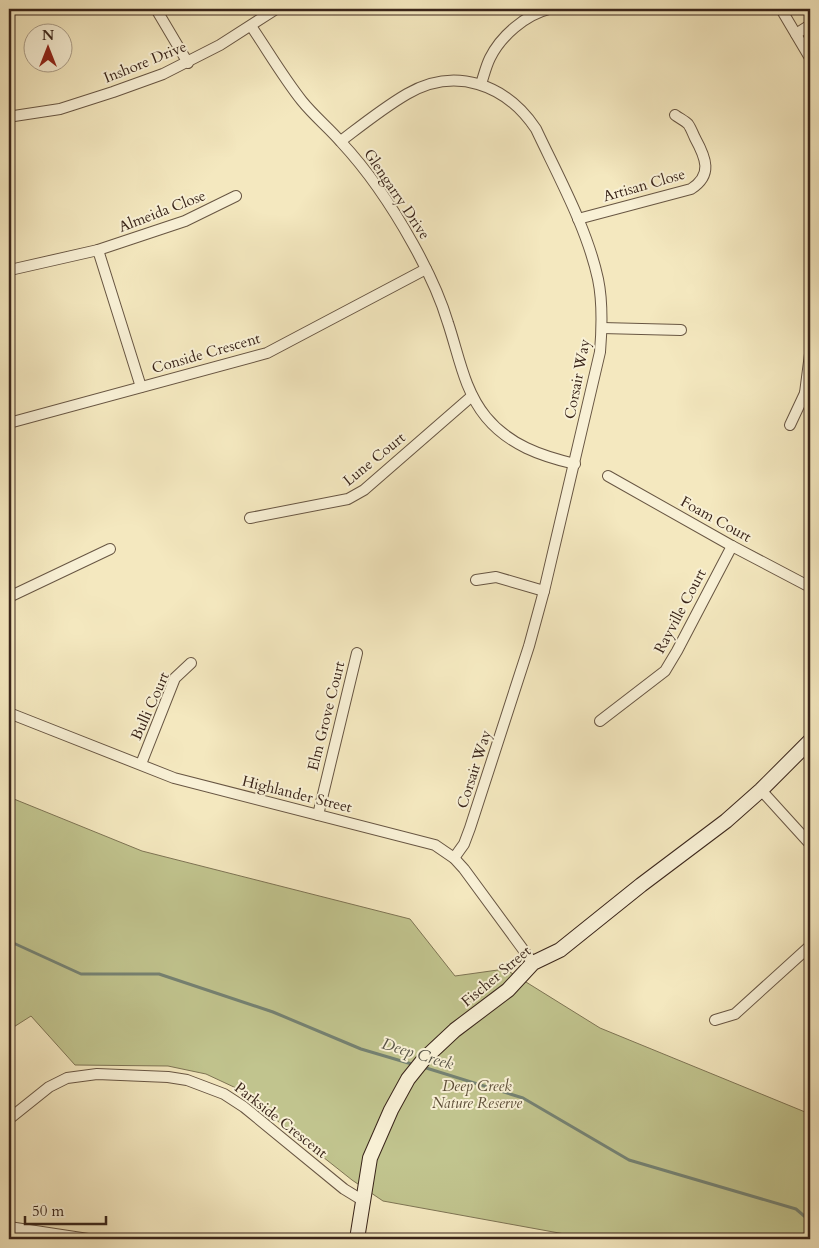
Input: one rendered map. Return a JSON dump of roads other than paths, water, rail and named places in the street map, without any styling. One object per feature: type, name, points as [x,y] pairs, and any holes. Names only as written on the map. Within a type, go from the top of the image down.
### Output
[{"type":"street","points":[[156,9],[188,63]]},
{"type":"street","name":"Inshore Drive","points":[[14,116],[60,109],[163,74],[188,63],[276,9]]},
{"type":"street","points":[[481,84],[490,59],[506,36],[532,16],[549,9]]},
{"type":"street","points":[[781,9],[810,58]]},
{"type":"street","points":[[796,34],[810,25]]},
{"type":"street","name":"Glengarry Drive","points":[[251,26],[302,101],[341,141],[390,207],[413,244],[448,321],[472,396],[488,419],[511,439],[526,448],[540,455],[575,464]]},
{"type":"street","name":"Corsair Way","points":[[341,141],[389,106],[420,88],[434,83],[450,81],[466,81],[481,84],[506,98],[528,117],[536,129],[578,219],[598,279],[602,328],[600,352],[544,591],[529,646],[470,828],[464,844],[454,858]]},
{"type":"street","name":"Artisan Close","points":[[578,219],[691,189],[698,184],[703,177],[705,169],[703,153],[687,123],[675,115]]},
{"type":"street","name":"Almeida Close","points":[[10,270],[98,250],[185,221],[236,196]]},
{"type":"street","points":[[98,250],[141,387]]},
{"type":"street","name":"Conside Crescent","points":[[9,423],[267,353],[426,269]]},
{"type":"street","points":[[602,328],[681,330]]},
{"type":"street","points":[[790,425],[808,393],[810,354]]},
{"type":"street","name":"Lune Court","points":[[250,518],[348,499],[364,490],[472,396]]},
{"type":"street","name":"Foam Court","points":[[608,476],[732,546],[810,587]]},
{"type":"street","name":"Rayville Court","points":[[600,721],[665,671],[732,546]]},
{"type":"street","points":[[9,597],[110,549]]},
{"type":"street","points":[[476,580],[496,577],[544,591]]},
{"type":"street","name":"Elm Grove Court","points":[[318,814],[357,653]]},
{"type":"street","name":"Bulli Court","points":[[140,764],[175,678],[192,663]]},
{"type":"street","name":"Highlander Street","points":[[9,713],[174,778],[435,845],[454,858],[464,869],[533,964]]},
{"type":"street","name":"Fischer Street","points":[[357,1239],[370,1158],[391,1110],[423,1060],[455,1030],[508,990],[533,964],[560,950],[726,821],[761,790],[810,741]]},
{"type":"street","points":[[761,790],[810,844]]},
{"type":"street","points":[[715,1020],[735,1014],[810,946]]},
{"type":"street","name":"Parkside Crescent","points":[[9,1119],[49,1087],[67,1078],[97,1074],[168,1077],[187,1080],[224,1094],[244,1107],[344,1188],[362,1200]]},
{"type":"street","points":[[9,1227],[88,1239]]},
{"type":"waterway","name":"Deep Creek","points":[[9,941],[81,974],[159,974],[273,1012],[361,1049],[415,1065]]},
{"type":"waterway","name":"Deep Creek","points":[[423,1067],[523,1098],[629,1160],[796,1209],[810,1221]]},
{"type":"park label","name":"Deep Creek Nature Reserve","points":[[477,1094]]}]
